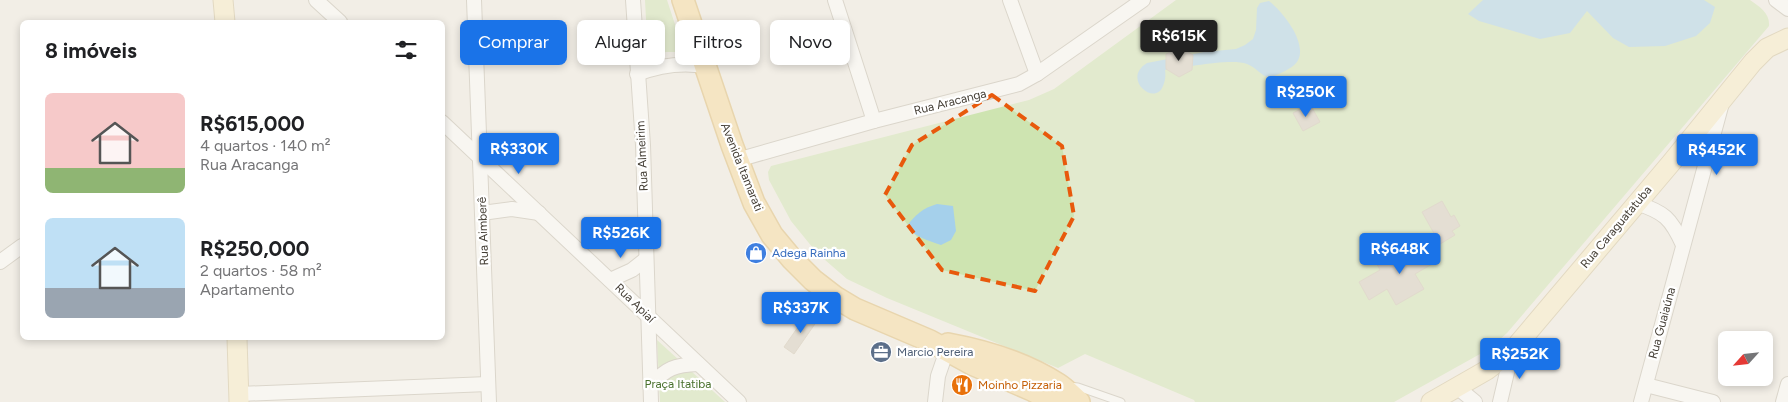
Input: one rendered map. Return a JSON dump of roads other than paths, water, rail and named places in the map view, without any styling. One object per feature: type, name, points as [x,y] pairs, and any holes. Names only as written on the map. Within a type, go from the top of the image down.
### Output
[{"type":"main road","name":"Avenida Itamarati","points":[[683,0],[737,160],[754,203],[772,235],[812,280],[855,309],[942,345],[977,350],[1033,370],[1056,393],[1079,402]]},
{"type":"street","points":[[224,0],[224,20]]},
{"type":"street","points":[[316,0],[338,20]]},
{"type":"street","name":"Rua Aimberê","points":[[474,0],[489,402]]},
{"type":"street","name":"Rua Almeirim","points":[[634,0],[642,144],[651,402]]},
{"type":"street","points":[[835,0],[874,121]]},
{"type":"street","points":[[1010,0],[1037,74]]},
{"type":"street","name":"Rua Aracanga","points":[[737,160],[874,121],[1018,84],[1037,74],[1143,0]]},
{"type":"street","name":"Rua Caraguatatuba","points":[[1431,402],[1487,370],[1512,350],[1671,163],[1753,62],[1767,48],[1788,38]]},
{"type":"street","points":[[637,74],[669,65],[688,63],[705,66]]},
{"type":"street","name":"Rua Guaiaúna","points":[[1641,402],[1722,100]]},
{"type":"street","name":"Rua Apiaí","points":[[445,125],[739,402]]},
{"type":"street","points":[[1636,202],[1655,209],[1669,219],[1683,245]]},
{"type":"street","points":[[482,213],[512,209],[540,213]]},
{"type":"street","points":[[0,262],[20,247]]},
{"type":"street","points":[[610,280],[632,270],[646,259]]},
{"type":"street","points":[[236,340],[239,398],[488,384]]},
{"type":"street","points":[[935,402],[942,345]]},
{"type":"street","points":[[1500,402],[1512,350]]},
{"type":"street","points":[[650,386],[658,377],[675,366],[698,364]]},
{"type":"street","points":[[1783,402],[1788,384]]},
{"type":"street","points":[[1646,385],[1713,402]]},
{"type":"street","points":[[1458,388],[1475,402]]},
{"type":"lane","points":[[1056,393],[1078,387],[1121,402]]},
{"type":"water","points":[[1483,0],[1704,0],[1715,7],[1710,23],[1696,36],[1665,46],[1629,47],[1613,38],[1587,11],[1570,33],[1540,39],[1479,21],[1468,14]]},
{"type":"water","points":[[1269,1],[1287,20],[1297,38],[1300,46],[1300,55],[1295,65],[1270,78],[1253,67],[1239,62],[1165,70],[1163,86],[1159,92],[1153,94],[1142,88],[1137,76],[1140,69],[1147,63],[1204,52],[1236,49],[1245,45],[1253,39],[1256,30],[1257,8],[1260,3]]},
{"type":"water","points":[[937,204],[953,206],[956,231],[951,240],[941,245],[917,236],[906,227],[920,213]]},
{"type":"place","name":"Adega Rainha","points":[[756,253]]},
{"type":"place","name":"Marcio Pereira","points":[[881,352]]},
{"type":"place","name":"Moinho Pizzaria","points":[[962,385]]},
{"type":"park label","name":"Praça Itatiba","points":[[678,384]]}]
